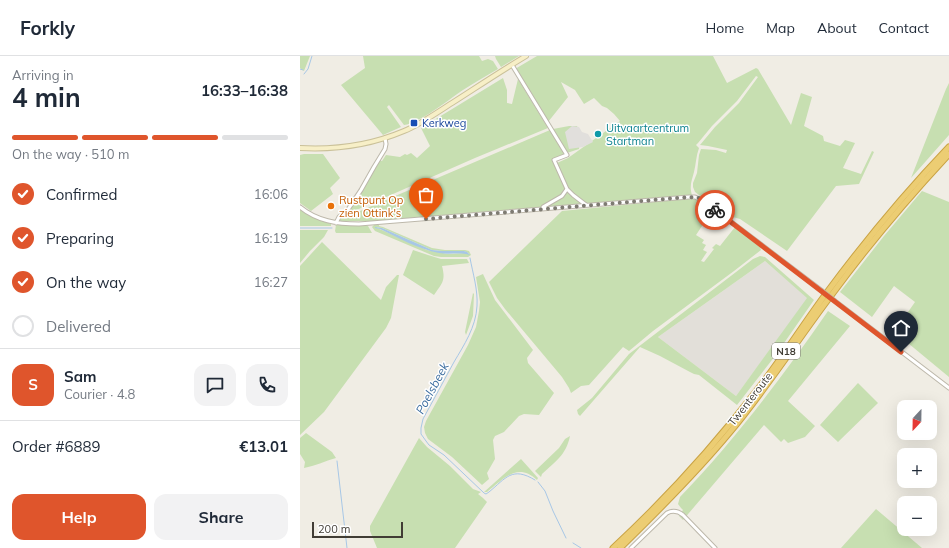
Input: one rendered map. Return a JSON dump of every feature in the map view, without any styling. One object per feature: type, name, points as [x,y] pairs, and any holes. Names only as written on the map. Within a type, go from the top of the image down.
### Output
[{"type":"highway","name":"Twenteroute","points":[[614,548],[647,516],[727,428],[759,388],[828,291],[872,235],[919,179],[949,147]]},
{"type":"highway","name":"Twenteroute","points":[[620,548],[695,472],[731,431],[832,293],[876,237],[949,154]]},
{"type":"main road","points":[[300,148],[331,148],[360,145],[405,130],[432,115],[526,56]]},
{"type":"street","points":[[512,65],[567,154],[554,160],[567,189],[586,206]]},
{"type":"street","points":[[336,223],[339,217],[346,211],[361,190],[385,149],[386,144],[384,138]]},
{"type":"street","points":[[543,209],[543,207],[562,196],[567,189]]},
{"type":"street","points":[[300,207],[313,216],[336,223],[359,224],[695,197],[821,290],[949,388]]},
{"type":"street","points":[[631,548],[667,513],[671,511],[680,512],[684,515],[714,548]]},
{"type":"shaded area","points":[[572,126],[579,127],[582,132],[588,134],[593,142],[583,147],[569,149],[565,132]]},
{"type":"shaded area","points":[[765,261],[808,298],[736,396],[658,337]]},
{"type":"green space","points":[[300,56],[310,56],[304,71],[300,68]]},
{"type":"green space","points":[[363,56],[479,56],[482,61],[488,59],[493,61],[498,69],[463,90],[426,116],[411,123],[404,125],[389,105],[387,107],[401,127],[383,135],[341,85],[365,68]]},
{"type":"green space","points":[[495,56],[519,56],[501,67]]},
{"type":"green space","points":[[537,56],[713,56],[727,83],[756,68],[791,125],[801,93],[812,97],[804,126],[823,136],[824,141],[840,146],[845,140],[855,143],[843,168],[861,174],[872,151],[874,152],[859,184],[836,186],[787,251],[740,219],[726,215],[695,192],[693,183],[697,173],[701,149],[716,150],[726,153],[727,150],[700,145],[715,127],[739,103],[758,77],[756,76],[737,101],[712,126],[696,145],[699,148],[691,183],[692,195],[588,204],[568,189],[557,163],[568,158],[620,121],[614,114],[602,106],[594,98],[584,104],[575,90],[561,82],[568,97],[548,122],[515,69]]},
{"type":"green space","points":[[503,78],[507,90],[507,103],[512,104],[518,79],[548,128],[352,212],[348,212],[379,160],[382,161],[386,155],[400,157],[411,153],[417,158],[430,146],[421,128]]},
{"type":"green space","points":[[949,83],[949,135],[911,178],[946,89]]},
{"type":"green space","points":[[577,126],[580,143],[579,149],[567,153],[553,129]]},
{"type":"green space","points":[[550,130],[565,154],[553,159],[565,188],[561,194],[542,208],[374,222],[338,221],[345,215],[353,214]]},
{"type":"green space","points":[[323,154],[340,178],[330,188],[333,194],[311,211],[300,203],[300,155]]},
{"type":"green space","points":[[567,190],[570,195],[583,204],[547,207],[563,196]]},
{"type":"green space","points":[[922,191],[949,202],[949,377],[891,329],[903,314],[908,312],[915,302],[894,286],[872,317],[840,292]]},
{"type":"green space","points":[[696,198],[706,205],[697,218],[704,223],[696,235],[704,240],[702,243],[706,245],[703,250],[707,252],[701,261],[704,262],[716,244],[720,246],[735,227],[760,247],[761,250],[653,331],[629,351],[623,347],[589,385],[581,386],[571,393],[562,377],[505,309],[497,298],[489,282],[562,211]]},
{"type":"green space","points":[[300,210],[310,216],[331,224],[331,226],[300,226]]},
{"type":"green space","points":[[336,225],[356,226],[366,225],[372,233],[336,233]]},
{"type":"green space","points":[[374,225],[379,225],[432,248],[445,250],[465,250],[469,251],[471,255],[468,257],[434,256],[375,231],[372,227]],"holes":[[[375,227],[382,228],[432,250],[464,251],[470,254],[448,254],[427,250]]]},
{"type":"green space","points":[[300,230],[328,230],[324,237],[300,263]]},
{"type":"green space","points":[[322,242],[381,300],[386,287],[397,275],[399,275],[391,318],[386,328],[324,412],[300,435],[300,266]]},
{"type":"green space","points":[[413,250],[441,259],[467,259],[469,263],[442,266],[444,275],[443,279],[434,295],[403,275]]},
{"type":"green space","points":[[760,256],[765,257],[814,300],[775,356],[737,405],[699,375],[694,374],[640,347],[580,416],[578,414],[577,410],[592,398],[629,354],[753,259]],"holes":[[[765,261],[807,298],[736,396],[658,337]]]},
{"type":"green space","points":[[483,274],[495,300],[533,350],[527,358],[528,363],[554,393],[539,415],[524,414],[519,416],[504,432],[495,436],[493,440],[495,459],[487,473],[489,479],[482,485],[452,457],[428,439],[424,427],[468,345],[476,327],[480,302],[476,277]]},
{"type":"green space","points":[[473,293],[473,316],[466,335],[465,332]]},
{"type":"green space","points":[[828,311],[850,326],[788,401],[815,426],[805,437],[788,443],[784,439],[781,442],[764,425],[683,520],[679,516],[683,510],[678,504],[680,497],[720,453],[758,407]]},
{"type":"green space","points":[[858,383],[878,403],[838,442],[820,425]]},
{"type":"green space","points":[[306,433],[332,452],[336,458],[304,468],[305,462],[300,454],[300,438]]},
{"type":"green space","points":[[570,436],[563,453],[542,474],[541,477],[535,471],[559,448],[565,439]]},
{"type":"green space","points":[[419,438],[473,489],[481,492],[478,494],[487,502],[455,548],[377,548],[370,531],[370,526]]},
{"type":"green space","points":[[521,459],[538,478],[537,480],[523,472],[517,472],[510,474],[487,492],[484,492]]},
{"type":"green space","points":[[876,509],[897,527],[897,536],[908,536],[922,548],[841,548]]},
{"type":"water","points":[[375,227],[382,228],[432,250],[464,251],[470,255],[443,254],[424,249]]},
{"type":"waterway","points":[[304,74],[308,69],[312,56]]},
{"type":"waterway","name":"Poelsbeek","points":[[300,228],[332,228]]},
{"type":"waterway","name":"Poelsbeek","points":[[470,258],[477,294],[476,314],[472,328],[465,342],[423,419],[421,434],[429,445],[444,455],[486,494],[505,478],[515,474],[527,476],[535,480]]},
{"type":"waterway","points":[[337,461],[347,548]]},
{"type":"waterway","name":"Poelsbeek","points":[[538,482],[545,491],[566,538]]},
{"type":"waterway","name":"Poelsbeek","points":[[573,543],[581,548]]},
{"type":"way so far","points":[[426,219],[689,197],[699,198],[715,210]]},
{"type":"place","name":"Kerkweg","points":[[414,123]]},
{"type":"place","name":"Uitvaartcentrum Startman","points":[[598,134]]},
{"type":"place","name":"Rustpunt Op zien Ottink's","points":[[331,206]]},
{"type":"route","points":[[715,210],[901,352]]}]
